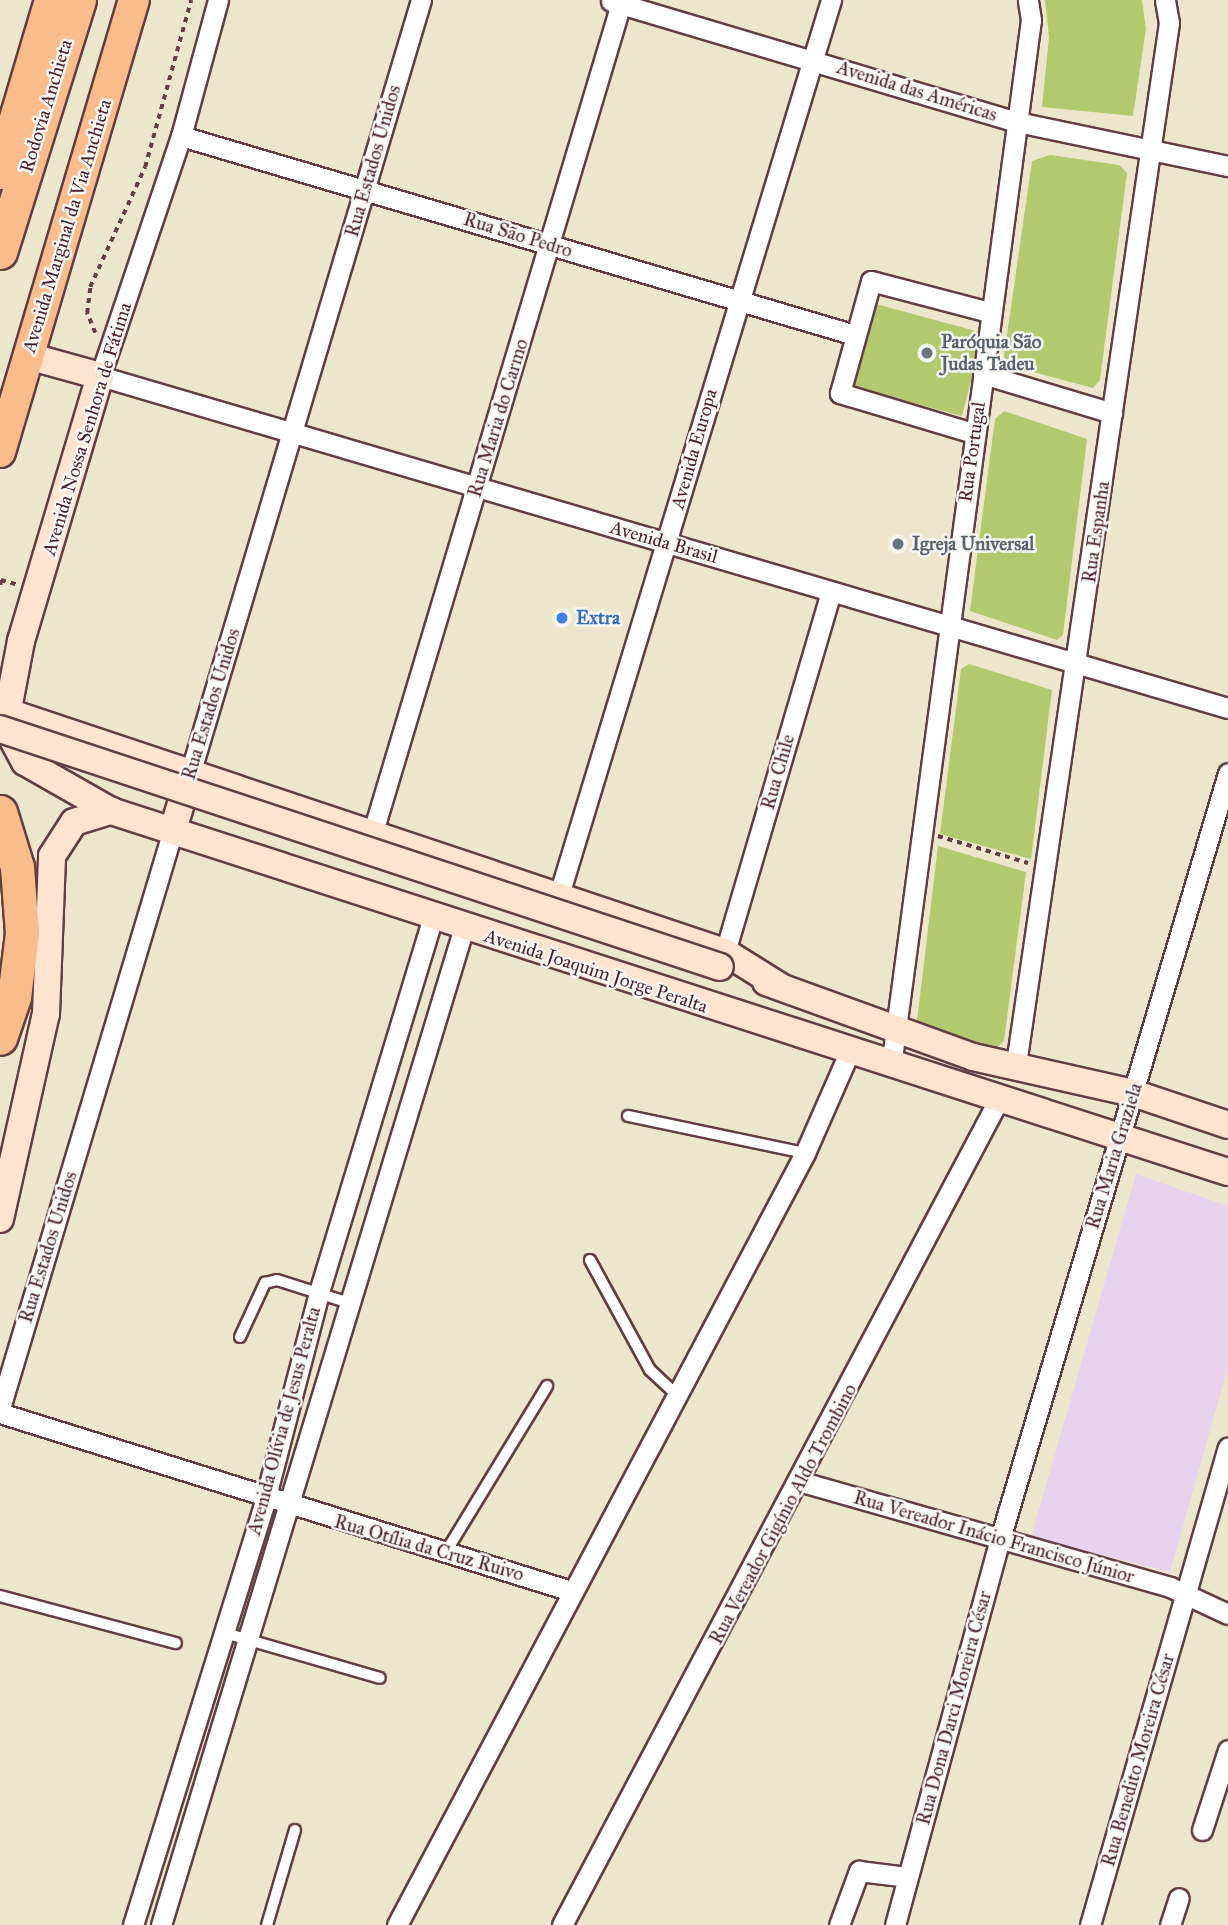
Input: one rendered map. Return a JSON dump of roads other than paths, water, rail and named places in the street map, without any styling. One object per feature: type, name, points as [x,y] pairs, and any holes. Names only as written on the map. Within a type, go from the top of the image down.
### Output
[{"type":"highway","name":"Rodovia Anchieta","points":[[0,172],[51,0]]},
{"type":"highway","name":"Rodovia Anchieta","points":[[0,252],[79,0]]},
{"type":"highway","points":[[0,812],[17,867],[22,933],[0,1038]]},
{"type":"main road","name":"Avenida Marginal da Via Anchieta","points":[[0,452],[134,0]]},
{"type":"street","name":"Avenida Nossa Senhora de Fátima","points":[[111,811],[25,762],[9,738],[2,720],[100,376],[181,136],[218,0]]},
{"type":"street","name":"Rua Estados Unidos","points":[[0,1411],[421,0]]},
{"type":"street","name":"Avenida Europa","points":[[558,898],[668,543],[736,302],[831,0]]},
{"type":"street","name":"Rua Portugal","points":[[891,1066],[924,832],[989,312],[1031,20],[1028,0]]},
{"type":"street","name":"Rua Espanha","points":[[1016,1064],[1078,666],[1169,23],[1165,0]]},
{"type":"street","name":"Avenida das Américas","points":[[618,1],[1017,122],[1151,145],[1228,166]]},
{"type":"street","name":"Rua Maria do Carmo","points":[[372,835],[551,245],[618,1]]},
{"type":"street","name":"Rua São Pedro","points":[[181,136],[366,186],[736,302],[855,335]]},
{"type":"street","points":[[973,433],[840,393],[871,281],[989,312]]},
{"type":"street","points":[[28,356],[100,376]]},
{"type":"street","points":[[983,374],[1112,413]]},
{"type":"street","name":"Avenida Brasil","points":[[100,376],[293,430],[1078,666],[1228,708]]},
{"type":"street","name":"Rua Chile","points":[[722,960],[831,591]]},
{"type":"street","points":[[2,720],[372,835],[558,898],[722,960],[780,987],[973,1057],[1016,1064],[1133,1093],[1228,1125]]},
{"type":"street","points":[[2,720],[722,960]]},
{"type":"street","name":"Rua Maria Graziela","points":[[1000,1539],[1228,773]]},
{"type":"street","points":[[0,1219],[46,1014],[52,856],[61,835],[74,822],[111,811]]},
{"type":"street","name":"Avenida Joaquim Jorge Peralta","points":[[111,811],[849,1053],[1121,1134],[1228,1172]]},
{"type":"street","name":"Avenida Olívia de Jesus Peralta","points":[[133,1925],[265,1500],[319,1292],[433,917]]},
{"type":"street","name":"Avenida Olívia de Jesus Peralta","points":[[160,1925],[464,927]]},
{"type":"street","points":[[397,1925],[675,1393],[805,1153],[849,1053]]},
{"type":"street","name":"Rua Vereador Gigínio Aldo Trombino","points":[[562,1925],[802,1482],[999,1099]]},
{"type":"street","points":[[352,1183],[383,1193]]},
{"type":"street","name":"Rua Otília da Cruz Ruivo","points":[[0,1411],[286,1507],[571,1591]]},
{"type":"street","name":"Rua Benedito Moreira César","points":[[1090,1925],[1228,1448]]},
{"type":"street","name":"Rua Vereador Inácio Francisco Júnior","points":[[802,1482],[1185,1595],[1228,1614]]},
{"type":"street","name":"Rua Dona Darci Moreira César","points":[[895,1925],[1000,1539]]},
{"type":"street","points":[[1202,1830],[1228,1751]]},
{"type":"street","points":[[839,1925],[859,1871],[907,1877]]},
{"type":"street","points":[[1170,1925],[1180,1898]]},
{"type":"lane","points":[[628,1116],[805,1153]]},
{"type":"lane","points":[[590,1260],[650,1370],[675,1393]]},
{"type":"lane","points":[[240,1337],[265,1283],[319,1292],[349,1303]]},
{"type":"lane","points":[[444,1555],[547,1386]]},
{"type":"lane","points":[[0,1596],[176,1643]]},
{"type":"lane","points":[[225,1633],[380,1678]]},
{"type":"lane","points":[[267,1925],[295,1830]]},
{"type":"place","name":"Paróquia São Judas Tadeu","points":[[927,353]]},
{"type":"place","name":"Igreja Universal","points":[[898,544]]},
{"type":"place","name":"Extra","points":[[562,618]]}]
